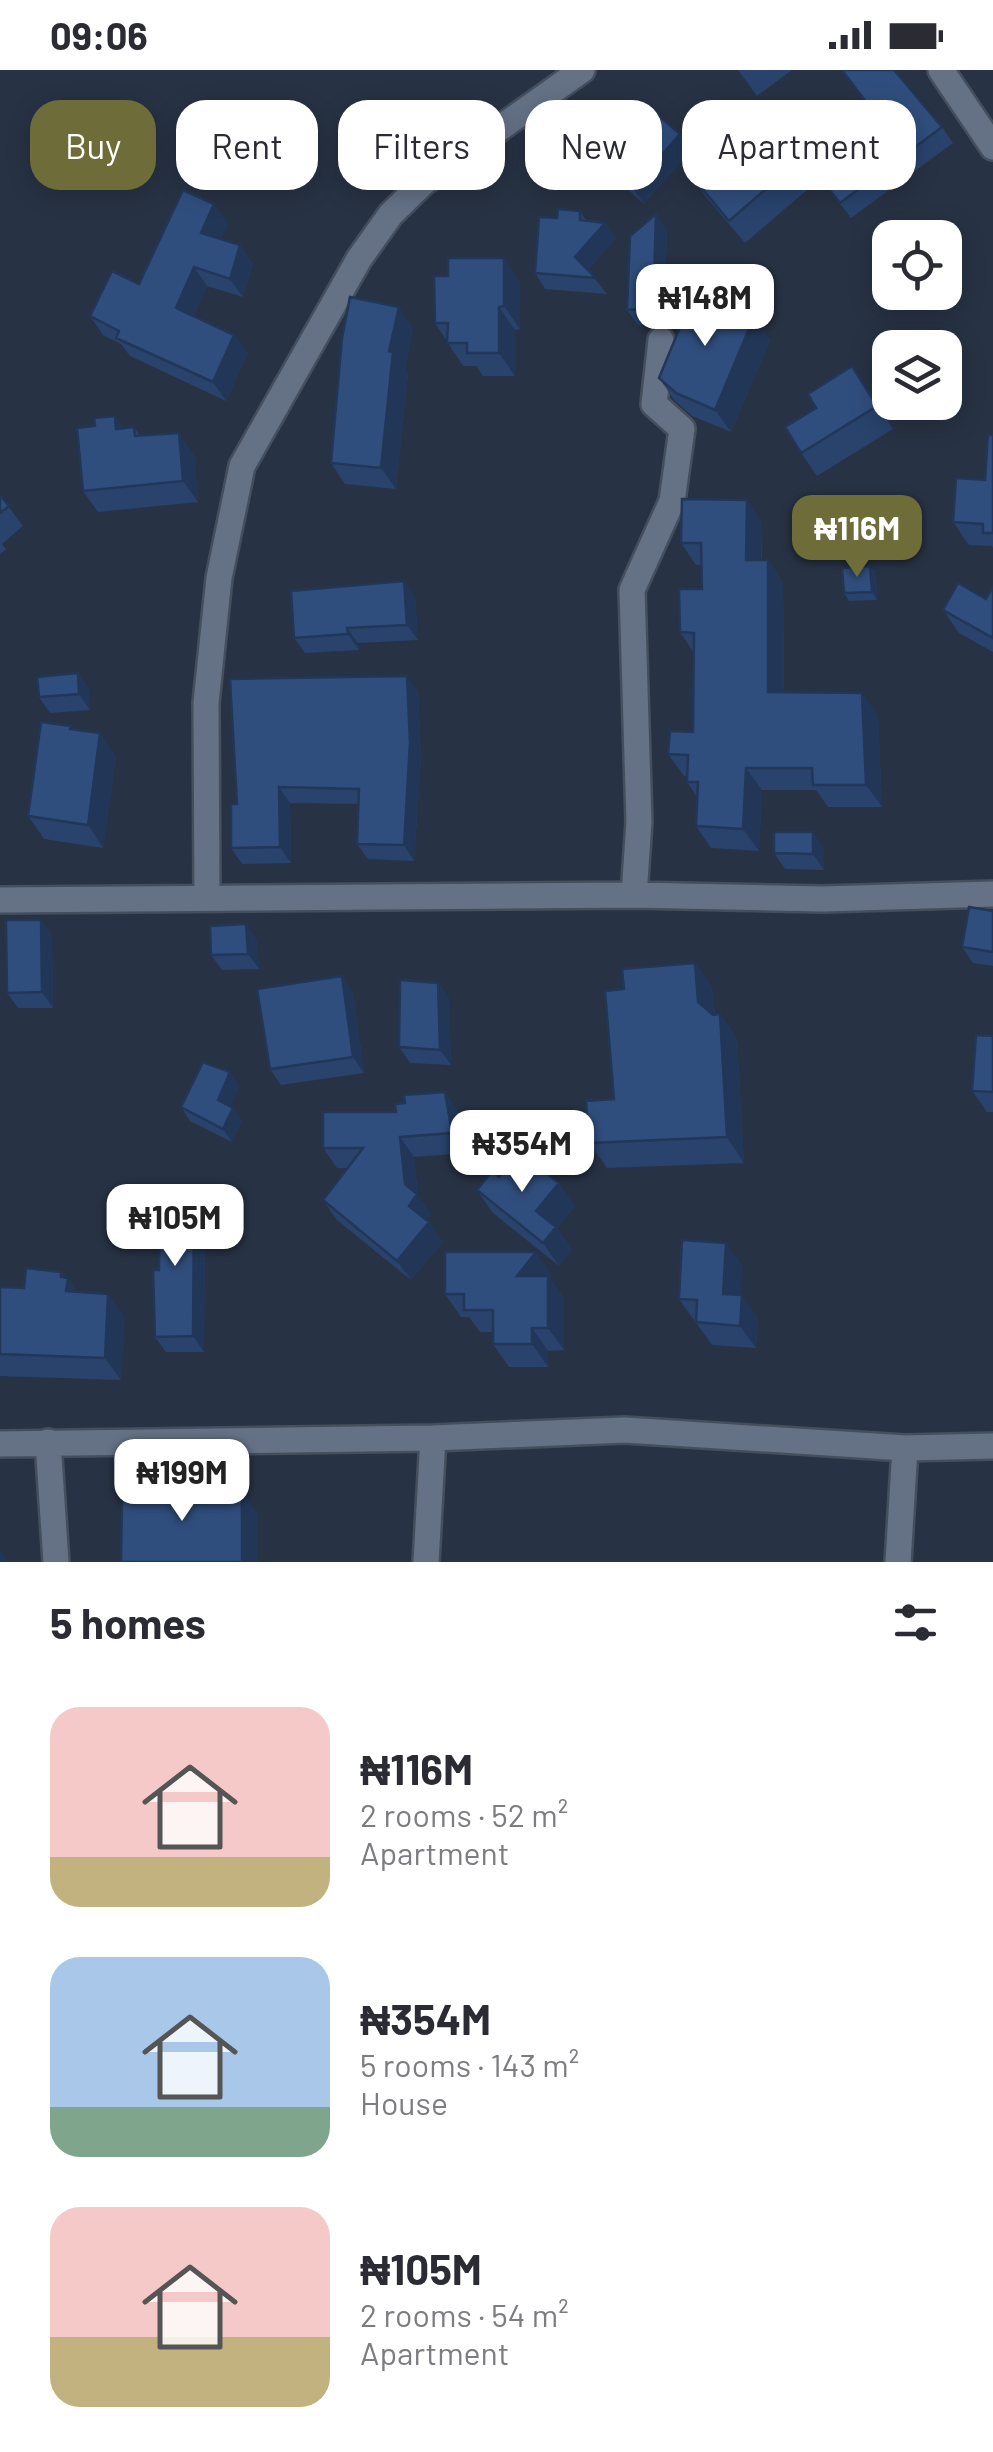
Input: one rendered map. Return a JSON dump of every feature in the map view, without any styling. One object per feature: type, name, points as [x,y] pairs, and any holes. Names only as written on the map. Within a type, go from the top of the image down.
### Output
[{"type":"street","points":[[208,898],[206,703],[219,578],[242,466],[359,259],[391,214],[424,182],[582,70]]},
{"type":"street","points":[[941,70],[993,147]]},
{"type":"street","points":[[634,895],[638,822],[632,590],[672,501],[682,429],[654,404],[661,340]]},
{"type":"street","points":[[0,900],[634,895],[822,899],[993,894]]},
{"type":"street","points":[[0,1444],[433,1438],[625,1430],[905,1448],[993,1446]]},
{"type":"street","points":[[426,1562],[433,1438]]},
{"type":"street","points":[[48,1442],[56,1562]]},
{"type":"street","points":[[898,1562],[905,1448]]},
{"type":"building","points":[[842,70],[894,70],[942,127],[916,146],[916,100],[865,100]]},
{"type":"building","points":[[662,119],[680,134],[662,155]]},
{"type":"building","points":[[183,190],[214,204],[201,233],[240,245],[230,279],[194,267],[176,308],[234,335],[213,382],[116,338],[119,331],[90,316],[112,271],[139,284]]},
{"type":"building","points":[[703,190],[765,190],[729,221]]},
{"type":"building","points":[[830,190],[857,190],[840,203]]},
{"type":"building","points":[[558,209],[580,211],[580,220],[605,223],[575,257],[596,278],[535,273],[539,217],[557,218]]},
{"type":"building","points":[[656,214],[653,308],[627,310],[630,236]]},
{"type":"building","points":[[448,258],[504,258],[499,353],[467,353],[467,343],[447,343],[448,323],[435,323],[434,276],[448,276]]},
{"type":"building","points":[[689,290],[754,317],[715,410],[676,393],[659,378],[683,320],[678,318]]},
{"type":"building","points":[[350,297],[399,307],[389,351],[393,352],[381,468],[331,463],[342,338]]},
{"type":"building","points":[[852,366],[872,398],[872,409],[801,453],[785,427],[816,408],[808,394]]},
{"type":"building","points":[[115,416],[116,429],[134,427],[135,436],[179,433],[183,481],[83,491],[77,428],[95,426],[94,418]]},
{"type":"building","points":[[988,435],[993,435],[993,533],[983,533],[983,524],[953,522],[956,478],[985,480]]},
{"type":"building","points":[[0,495],[9,506],[0,513]]},
{"type":"building","points":[[682,499],[747,500],[746,560],[768,560],[768,692],[862,693],[866,785],[813,785],[812,768],[746,768],[743,829],[696,826],[698,782],[687,782],[688,755],[668,754],[670,731],[693,732],[694,633],[680,632],[679,589],[702,589],[701,543],[681,543]]},
{"type":"building","points":[[870,566],[872,592],[844,593],[842,568]]},
{"type":"building","points":[[404,581],[407,625],[347,628],[348,634],[294,638],[291,591]]},
{"type":"building","points":[[958,583],[986,599],[993,586],[993,638],[943,610]]},
{"type":"building","points":[[78,673],[79,694],[39,697],[37,677]]},
{"type":"building","points":[[407,676],[410,743],[404,845],[357,844],[359,789],[279,787],[280,847],[231,848],[231,804],[237,804],[230,679]]},
{"type":"building","points":[[41,722],[100,733],[88,825],[28,816]]},
{"type":"building","points":[[774,832],[813,832],[813,854],[774,853]]},
{"type":"building","points":[[969,907],[993,911],[993,952],[962,947]]},
{"type":"building","points":[[6,920],[41,920],[42,992],[7,993]]},
{"type":"building","points":[[246,924],[248,954],[211,955],[210,926]]},
{"type":"building","points":[[695,963],[698,1002],[713,1015],[720,1014],[727,1137],[589,1143],[586,1101],[614,1099],[605,991],[624,989],[622,969]]},
{"type":"building","points":[[342,976],[353,1057],[270,1069],[257,989]]},
{"type":"building","points":[[400,980],[438,983],[440,1050],[399,1047]]},
{"type":"building","points":[[976,1035],[993,1036],[993,1092],[972,1091]]},
{"type":"building","points":[[203,1062],[230,1072],[218,1100],[233,1108],[223,1129],[181,1107]]},
{"type":"building","points":[[445,1092],[452,1133],[400,1137],[405,1184],[417,1194],[409,1206],[429,1222],[397,1261],[323,1200],[363,1148],[323,1148],[323,1112],[396,1112],[395,1104],[405,1103],[404,1095]]},
{"type":"building","points":[[519,1152],[559,1183],[536,1211],[556,1227],[543,1243],[477,1190],[492,1171],[499,1177]]},
{"type":"building","points":[[160,1196],[194,1196],[193,1336],[155,1337],[153,1270],[159,1270]]},
{"type":"building","points":[[682,1240],[726,1243],[723,1294],[742,1295],[740,1326],[696,1322],[697,1300],[679,1299]]},
{"type":"building","points":[[445,1252],[536,1252],[517,1276],[548,1276],[548,1328],[532,1328],[532,1344],[493,1344],[493,1310],[464,1310],[464,1294],[445,1294]]},
{"type":"building","points":[[26,1268],[61,1272],[61,1277],[68,1278],[66,1291],[108,1294],[105,1358],[0,1354],[0,1287],[24,1288]]},
{"type":"building","points":[[132,1482],[214,1483],[214,1491],[242,1492],[242,1562],[121,1562],[122,1500],[132,1500]]}]
